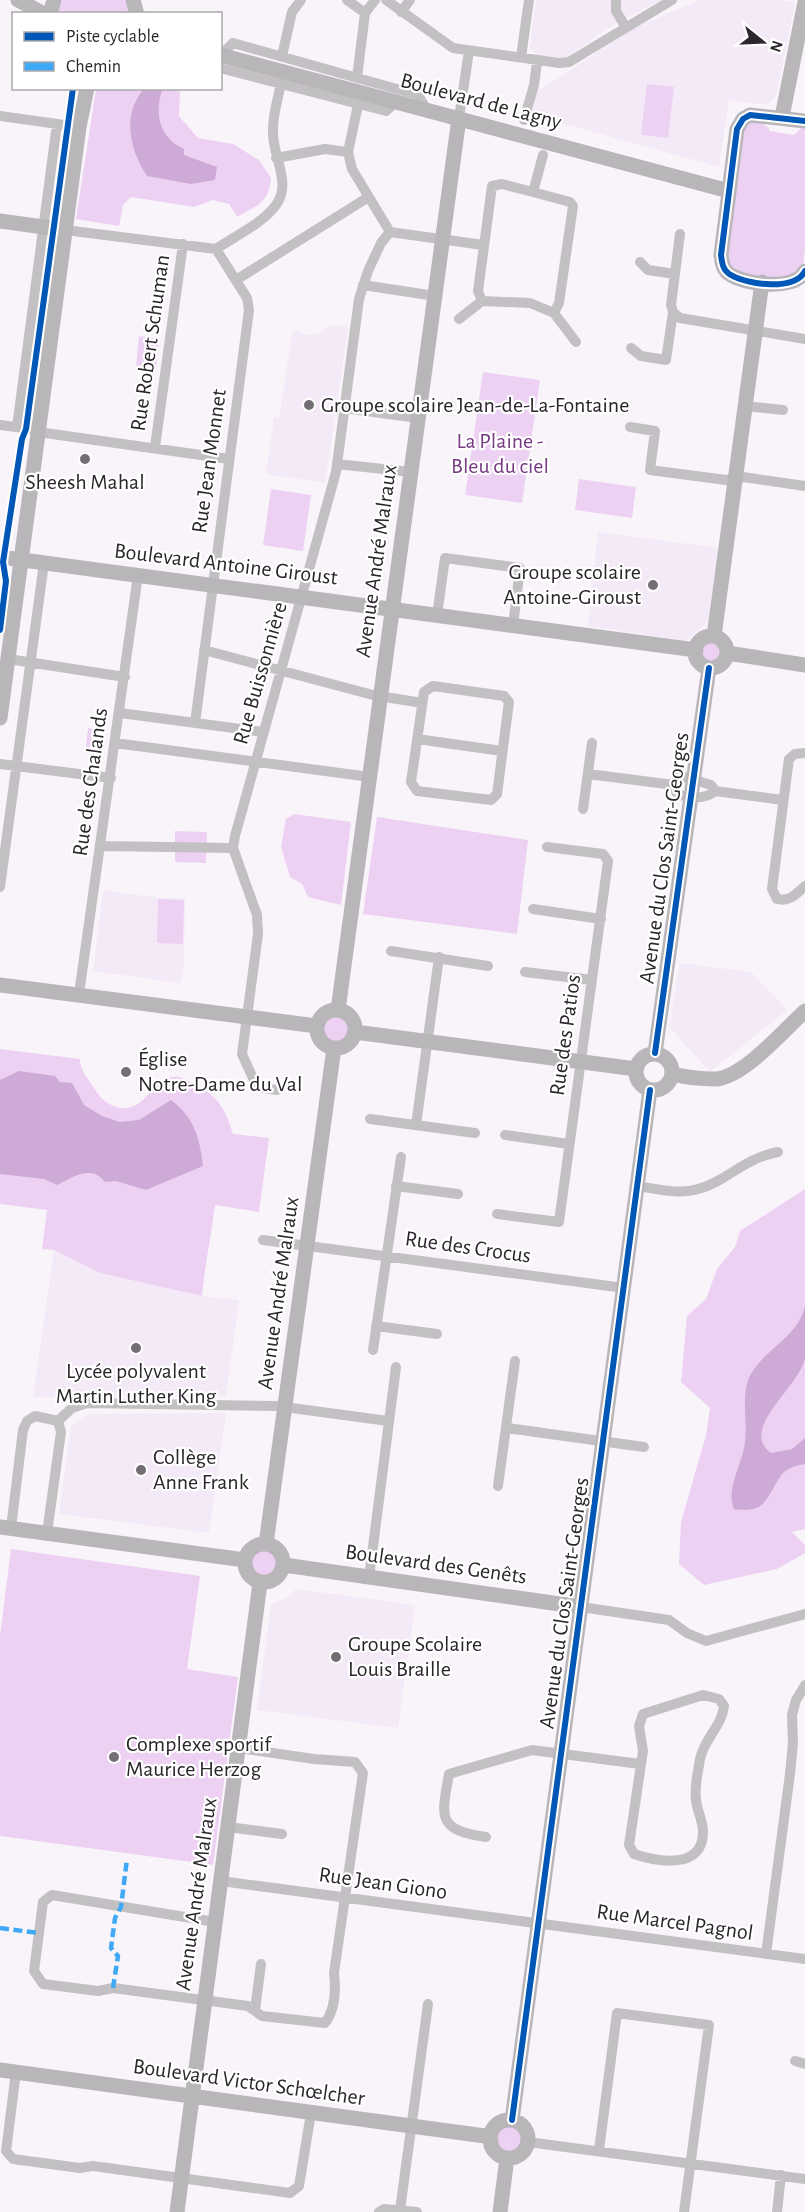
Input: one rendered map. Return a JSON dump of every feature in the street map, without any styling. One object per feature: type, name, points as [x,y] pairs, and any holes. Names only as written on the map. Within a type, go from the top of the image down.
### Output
[{"type":"street","points":[[19,0],[27,0]]},
{"type":"street","points":[[19,0],[40,12]]},
{"type":"street","points":[[282,56],[292,12],[301,0]]},
{"type":"street","points":[[347,0],[365,13]]},
{"type":"street","points":[[357,78],[365,13],[375,0]]},
{"type":"street","points":[[386,0],[453,48],[521,57],[537,62],[569,62],[625,26],[672,0]]},
{"type":"street","points":[[401,12],[410,0]]},
{"type":"street","points":[[521,57],[529,0]]},
{"type":"street","points":[[616,0],[616,11],[625,26]]},
{"type":"street","points":[[782,117],[805,2]]},
{"type":"street","points":[[222,53],[233,43],[282,56],[418,95],[427,110]]},
{"type":"street","points":[[459,118],[469,51]]},
{"type":"street","name":"Boulevard de Lagny","points":[[222,56],[729,191]]},
{"type":"street","points":[[524,120],[537,62]]},
{"type":"street","points":[[222,68],[386,111],[396,102]]},
{"type":"street","points":[[0,220],[216,249],[268,214],[277,204],[283,181],[272,133],[281,83]]},
{"type":"street","points":[[0,718],[84,92]]},
{"type":"street","points":[[358,105],[348,152],[352,169],[367,198],[390,232],[483,244]]},
{"type":"street","points":[[805,121],[750,115],[743,119],[737,129],[721,255],[722,266],[729,275],[762,282],[792,283],[801,278],[805,271]]},
{"type":"street","points":[[0,116],[79,127]]},
{"type":"street","name":"Avenue André Malraux","points":[[338,1010],[459,118]]},
{"type":"street","points":[[17,427],[57,124]]},
{"type":"street","points":[[276,158],[325,149],[348,152]]},
{"type":"street","points":[[532,192],[543,155]]},
{"type":"street","points":[[482,301],[478,291],[492,186],[502,184],[570,202],[573,206],[559,303],[554,313]]},
{"type":"street","points":[[236,280],[367,198]]},
{"type":"street","name":"Rue Buissonnière","points":[[233,848],[337,464],[359,299],[381,243],[390,232]]},
{"type":"street","points":[[631,348],[641,356],[666,360],[680,234]]},
{"type":"street","name":"Rue Robert Schuman","points":[[155,447],[183,244]]},
{"type":"street","name":"Rue Jean Monnet","points":[[195,723],[249,310],[247,298],[216,249]]},
{"type":"street","points":[[640,262],[648,270],[675,274]]},
{"type":"street","points":[[714,636],[762,282]]},
{"type":"street","points":[[363,285],[435,296]]},
{"type":"street","points":[[459,319],[482,301],[524,302],[554,313],[576,342]]},
{"type":"street","points":[[673,312],[680,318],[805,339]]},
{"type":"street","points":[[745,406],[783,410]]},
{"type":"street","points":[[344,408],[418,418]]},
{"type":"street","points":[[0,425],[229,459]]},
{"type":"street","points":[[630,427],[656,430],[650,470],[726,480],[735,478],[805,486]]},
{"type":"street","points":[[337,464],[411,472]]},
{"type":"street","name":"Boulevard Antoine Giroust","points":[[0,557],[696,650]]},
{"type":"street","points":[[437,615],[445,558],[520,568],[513,626]]},
{"type":"street","points":[[0,887],[44,563]]},
{"type":"street","name":"Rue des Chalands","points":[[79,994],[138,575]]},
{"type":"street","points":[[714,636],[725,644],[727,653],[719,666],[709,668],[698,660],[696,650],[700,641],[714,636]]},
{"type":"street","points":[[204,650],[381,696],[422,703]]},
{"type":"street","points":[[727,653],[805,665]]},
{"type":"street","points":[[8,659],[125,677]]},
{"type":"street","name":"Avenue du Clos Saint-Georges","points":[[655,1053],[709,668]]},
{"type":"street","points":[[433,686],[504,696],[509,702],[497,794],[491,800],[417,791],[411,782],[417,739],[424,692],[433,686]]},
{"type":"street","points":[[120,713],[263,732]]},
{"type":"street","points":[[417,739],[502,751]]},
{"type":"street","points":[[115,743],[370,777]]},
{"type":"street","points":[[583,809],[592,743]]},
{"type":"street","points":[[805,753],[795,754],[789,759],[772,889],[777,899],[784,900],[793,897],[805,886]]},
{"type":"street","points":[[0,764],[111,778]]},
{"type":"street","points":[[588,774],[674,785]]},
{"type":"street","points":[[715,791],[711,784],[694,778],[677,778],[674,785],[677,794],[691,797],[710,795],[715,791],[783,801]]},
{"type":"street","points":[[101,846],[233,848],[257,915],[258,934],[242,1054],[257,1087],[277,1090]]},
{"type":"street","name":"Rue des Patios","points":[[497,1214],[559,1222],[608,861],[603,854],[548,846]]},
{"type":"street","points":[[533,909],[600,919]]},
{"type":"street","points":[[392,951],[488,966]]},
{"type":"street","points":[[416,1125],[439,957]]},
{"type":"street","points":[[525,972],[592,980]]},
{"type":"street","points":[[0,985],[317,1026]]},
{"type":"street","points":[[338,1010],[349,1015],[355,1032],[348,1044],[334,1048],[322,1041],[317,1026],[327,1012],[338,1010]]},
{"type":"street","points":[[672,1074],[717,1079],[731,1074],[744,1066],[805,1011]]},
{"type":"street","points":[[355,1032],[636,1069]]},
{"type":"street","name":"Avenue André Malraux","points":[[266,1544],[334,1048]]},
{"type":"street","points":[[655,1053],[666,1058],[672,1074],[662,1088],[650,1090],[638,1080],[636,1069],[644,1056],[655,1053]]},
{"type":"street","name":"Avenue du Clos Saint-Georges","points":[[512,2121],[650,1090]]},
{"type":"street","points":[[370,1119],[475,1133]]},
{"type":"street","points":[[505,1135],[569,1144]]},
{"type":"street","points":[[637,1186],[674,1191],[697,1190],[752,1159],[778,1152]]},
{"type":"street","points":[[373,1350],[401,1157]]},
{"type":"street","points":[[396,1186],[458,1194]]},
{"type":"street","name":"Rue des Crocus","points":[[263,1240],[624,1288]]},
{"type":"street","points":[[376,1326],[437,1334]]},
{"type":"street","points":[[498,1486],[515,1361]]},
{"type":"street","points":[[369,1578],[396,1367]]},
{"type":"street","points":[[58,1421],[72,1408],[87,1403],[285,1407],[388,1421]]},
{"type":"street","points":[[58,1421],[35,1416],[27,1421],[23,1430],[5,1528],[245,1560]]},
{"type":"street","points":[[47,1533],[61,1432],[58,1421]]},
{"type":"street","points":[[507,1428],[644,1447]]},
{"type":"street","points":[[266,1544],[281,1553],[284,1565],[278,1577],[260,1582],[247,1572],[245,1560],[254,1547],[266,1544]]},
{"type":"street","name":"Boulevard des Genêts","points":[[284,1565],[582,1607]]},
{"type":"street","name":"Avenue André Malraux","points":[[177,2212],[260,1582]]},
{"type":"street","points":[[582,1607],[669,1620],[687,1633],[706,1641],[805,1614]]},
{"type":"street","points":[[766,1954],[790,1774],[793,1743],[792,1714],[796,1700],[805,1686]]},
{"type":"street","points":[[703,1695],[718,1699],[724,1706],[720,1720],[703,1744],[695,1790],[703,1834],[696,1852],[689,1858],[679,1861],[643,1857],[634,1854],[629,1845],[640,1764],[643,1739],[639,1726],[643,1714],[703,1695]]},
{"type":"street","points":[[215,1922],[52,1896],[43,1902],[34,1971],[43,1984],[98,1991],[113,1988],[248,2006],[262,2016],[325,2023],[332,2015],[336,1984],[334,1973],[363,1773],[355,1762],[314,1759],[239,1748]]},
{"type":"street","points":[[486,1837],[458,1833],[446,1820],[444,1802],[448,1774],[532,1750],[640,1764]]},
{"type":"street","points":[[228,1827],[282,1834]]},
{"type":"street","name":"Rue Jean Giono","points":[[221,1881],[539,1923]]},
{"type":"street","name":"Rue Marcel Pagnol","points":[[539,1923],[805,1959]]},
{"type":"street","points":[[255,2010],[261,1964]]},
{"type":"street","points":[[399,2210],[428,2004]]},
{"type":"street","points":[[599,2151],[617,2013],[709,2025],[684,2212]]},
{"type":"street","name":"Boulevard Victor Schœlcher","points":[[0,2070],[485,2136],[491,2140]]},
{"type":"street","points":[[16,2072],[6,2151],[13,2159],[80,2168],[93,2166],[290,2193],[299,2186],[311,2113]]},
{"type":"street","points":[[512,2121],[526,2130],[528,2142],[518,2156],[507,2158],[494,2150],[491,2140],[497,2125],[512,2121]]},
{"type":"street","points":[[528,2142],[805,2179]]},
{"type":"street","points":[[500,2212],[507,2158]]},
{"type":"street","points":[[777,2212],[781,2175]]},
{"type":"street","points":[[379,2212],[384,2209],[417,2212]]},
{"type":"shaded area","points":[[536,0],[661,0],[613,25],[565,58],[537,55],[530,48]]},
{"type":"shaded area","points":[[699,0],[782,0],[795,3],[776,96],[766,105],[729,100],[719,167],[532,115],[537,92],[634,28]]},
{"type":"shaded area","points":[[143,90],[162,90],[159,117],[164,132],[169,139],[184,149],[184,155],[217,167],[215,180],[191,184],[147,176],[136,155],[130,132],[132,110]]},
{"type":"shaded area","name":"Groupe scolaire Jean-de-La-Fontaine","points":[[331,325],[348,327],[325,483],[266,474],[274,418],[279,418],[293,329],[306,335],[317,334]]},
{"type":"shaded area","name":"Groupe scolaire Antoine-Giroust","points":[[598,532],[719,548],[708,622],[686,641],[588,626]]},
{"type":"shaded area","points":[[103,890],[158,898],[185,898],[184,966],[180,983],[93,971]]},
{"type":"shaded area","points":[[680,963],[751,972],[787,1010],[710,1072],[669,1027]]},
{"type":"shaded area","points":[[19,1071],[55,1076],[60,1082],[72,1083],[84,1105],[102,1116],[120,1122],[139,1120],[171,1100],[185,1114],[198,1137],[203,1166],[146,1190],[116,1181],[105,1182],[100,1177],[88,1173],[57,1185],[44,1179],[0,1174],[0,1080]]},
{"type":"shaded area","name":"Lycée polyvalent Martin Luther King","points":[[54,1250],[100,1273],[202,1296],[239,1300],[226,1396],[33,1397]]},
{"type":"shaded area","points":[[805,1306],[805,1358],[793,1382],[766,1420],[762,1432],[763,1443],[771,1453],[792,1449],[805,1438],[805,1464],[785,1471],[768,1498],[759,1507],[745,1510],[734,1509],[733,1485],[744,1450],[746,1434],[745,1398],[748,1381],[757,1365],[796,1326]]},
{"type":"shaded area","name":"Collège Anne Frank","points":[[226,1413],[209,1533],[59,1514],[71,1426],[88,1414]]},
{"type":"shaded area","name":"Groupe Scolaire Louis Braille","points":[[296,1589],[415,1605],[398,1728],[257,1710],[271,1604],[287,1598]]},
{"type":"green space","points":[[62,0],[126,0],[131,12],[57,12]]},
{"type":"green space","points":[[647,84],[674,87],[668,138],[641,135]]},
{"type":"green space","points":[[96,90],[180,90],[179,116],[198,138],[233,144],[259,160],[271,178],[270,187],[261,203],[237,217],[229,204],[213,200],[194,207],[131,197],[123,205],[119,226],[76,219]]},
{"type":"green space","points":[[760,122],[769,128],[769,131],[794,135],[805,124],[805,249],[803,267],[788,280],[736,274],[729,269],[724,253],[745,123]]},
{"type":"green space","points":[[139,336],[159,339],[156,370],[136,368]]},
{"type":"green space","name":"La Plaine - Bleu du ciel","points":[[483,372],[540,380],[522,503],[465,495]]},
{"type":"green space","points":[[579,479],[636,487],[632,518],[575,510]]},
{"type":"green space","points":[[271,489],[311,495],[303,551],[263,545]]},
{"type":"green space","points":[[711,641],[719,644],[722,652],[719,660],[711,663],[703,660],[700,652],[703,644]]},
{"type":"green space","points":[[88,728],[106,731],[104,749],[86,747]]},
{"type":"green space","points":[[294,814],[351,822],[341,905],[308,897],[302,884],[290,877],[281,847],[286,819]]},
{"type":"green space","points":[[377,817],[528,840],[517,934],[363,914]]},
{"type":"green space","points":[[175,831],[207,832],[206,863],[175,862]]},
{"type":"green space","points":[[158,899],[184,900],[183,944],[157,943]]},
{"type":"green space","points":[[336,1015],[346,1019],[350,1029],[346,1039],[336,1043],[326,1039],[322,1029],[326,1019]]},
{"type":"green space","points":[[0,1049],[80,1059],[83,1072],[98,1094],[117,1107],[133,1106],[164,1080],[171,1077],[182,1078],[214,1097],[227,1116],[233,1134],[269,1138],[259,1212],[215,1205],[202,1296],[100,1273],[54,1250],[42,1249],[47,1210],[0,1204]]},
{"type":"green space","points":[[805,1189],[805,1529],[792,1532],[805,1545],[805,1553],[777,1569],[704,1585],[679,1564],[681,1522],[706,1435],[710,1408],[681,1382],[687,1316],[706,1299],[717,1269],[735,1247],[740,1231]]},
{"type":"green space","points":[[264,1548],[274,1552],[278,1562],[274,1572],[264,1576],[254,1572],[250,1562],[254,1552]]},
{"type":"green space","name":"Complexe sportif Maurice Herzog","points":[[11,1549],[200,1576],[187,1669],[238,1677],[213,1865],[0,1836],[0,1636]]},
{"type":"green space","points":[[509,2125],[519,2129],[523,2139],[519,2149],[509,2153],[499,2149],[495,2139],[499,2129]]},
{"type":"marked path","points":[[113,1988],[118,1956],[111,1948],[115,1918],[121,1907],[127,1859]]},
{"type":"marked path","points":[[0,1928],[39,1933]]},
{"type":"cycle path","points":[[0,630],[6,581],[3,562],[22,439],[26,429],[73,90]]},
{"type":"cycle path","points":[[805,121],[750,115],[743,119],[737,129],[721,255],[726,271],[739,279],[748,281],[782,284],[800,277],[805,271]]},
{"type":"cycle path","points":[[655,1053],[709,668]]},
{"type":"cycle path","points":[[512,2120],[650,1090]]},
{"type":"place","name":"Groupe scolaire Jean-de-La-Fontaine","points":[[309,405]]},
{"type":"place","name":"Sheesh Mahal","points":[[85,459]]},
{"type":"place","name":"Groupe scolaire Antoine-Giroust","points":[[653,585]]},
{"type":"place","name":"Église Notre-Dame du Val","points":[[126,1072]]},
{"type":"place","name":"Lycée polyvalent Martin Luther King","points":[[136,1348]]},
{"type":"place","name":"Collège Anne Frank","points":[[141,1470]]},
{"type":"place","name":"Groupe Scolaire Louis Braille","points":[[336,1657]]},
{"type":"place","name":"Complexe sportif Maurice Herzog","points":[[114,1757]]}]
